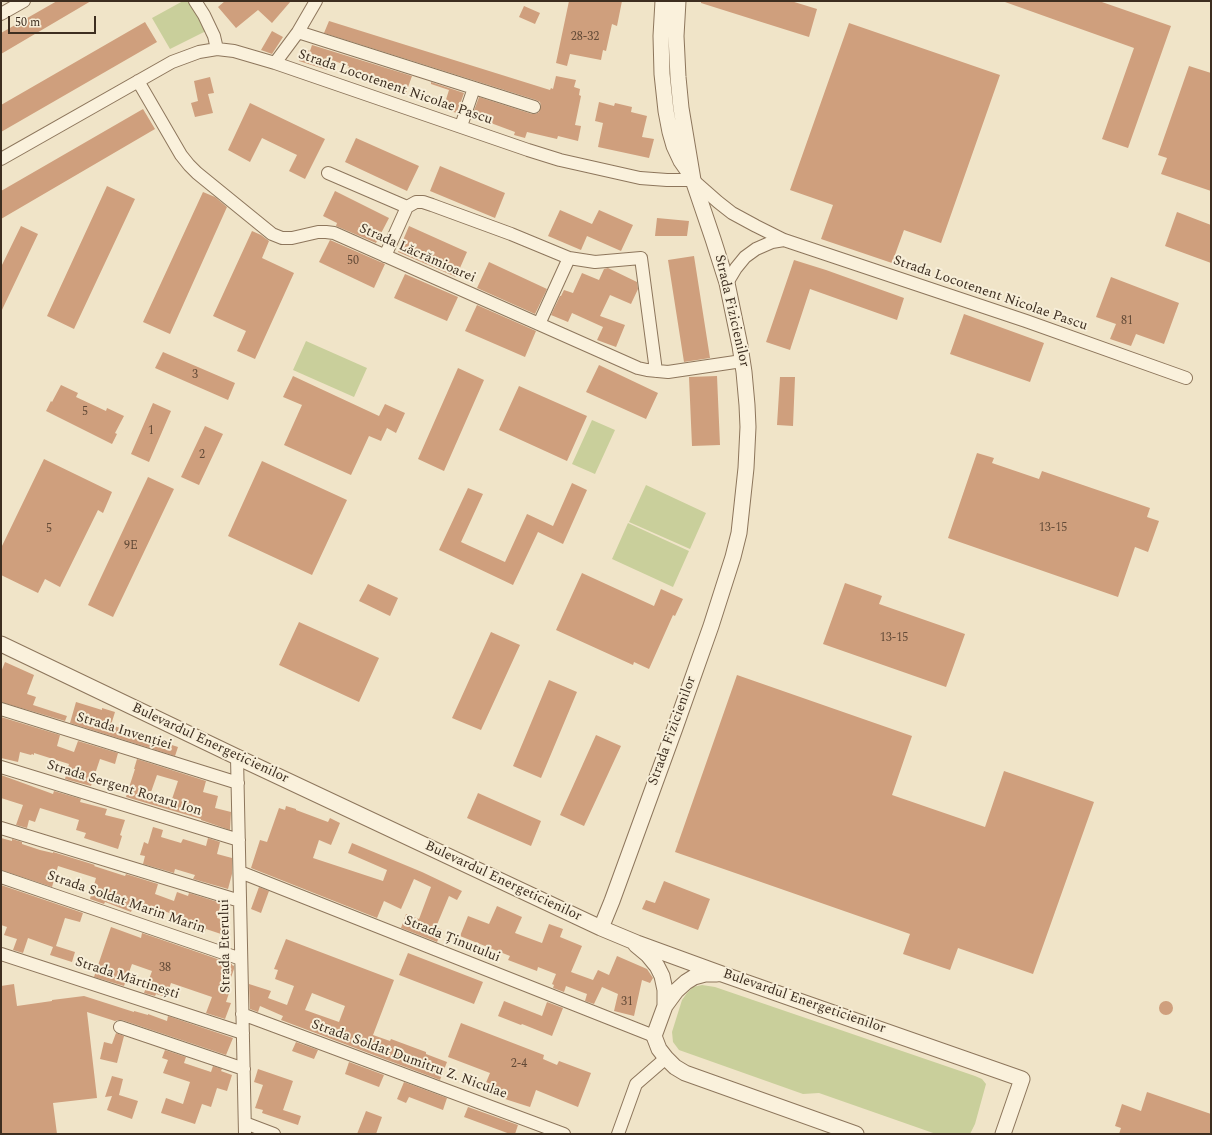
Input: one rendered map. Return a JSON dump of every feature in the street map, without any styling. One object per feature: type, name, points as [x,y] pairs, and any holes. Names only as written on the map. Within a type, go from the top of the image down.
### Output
[{"type":"street","points":[[1,14],[24,1]]},
{"type":"street","points":[[195,1],[204,15],[214,36],[217,49]]},
{"type":"street","points":[[275,64],[298,32],[316,1]]},
{"type":"street","name":"Strada Fizicienilor","points":[[662,1],[662,74],[666,111],[674,146],[681,161],[693,180]]},
{"type":"street","name":"Strada Fizicienilor","points":[[601,928],[704,647],[733,557],[739,533],[746,522],[751,479],[752,462],[748,446],[747,405],[742,361],[727,283],[714,238],[693,180],[681,108],[676,36],[678,1]]},
{"type":"street","points":[[298,32],[534,106]]},
{"type":"street","name":"Strada Locotenent Nicolae Pascu","points":[[1,159],[172,62],[199,52],[217,49],[234,51],[560,160],[622,175],[656,180],[693,180],[732,213],[784,240],[1018,319],[1186,378]]},
{"type":"street","name":"Strada Lăcrămioarei","points":[[138,81],[181,155],[197,173],[272,234],[282,238],[292,238],[318,232],[334,233],[638,368],[662,371],[742,361]]},
{"type":"street","points":[[461,126],[474,88]]},
{"type":"street","points":[[328,173],[407,207]]},
{"type":"street","points":[[385,256],[407,207],[416,202],[423,202],[511,234],[569,258],[595,262],[640,258],[662,371]]},
{"type":"street","points":[[727,283],[745,257],[756,249],[772,242],[784,240]]},
{"type":"street","points":[[539,324],[569,258]]},
{"type":"street","name":"Bulevardul Energeticienilor","points":[[1,644],[601,928],[722,974],[1022,1079],[1003,1134]]},
{"type":"street","name":"Strada Invenției","points":[[1,710],[238,783]]},
{"type":"street","name":"Strada Eterului","points":[[237,757],[245,1129]]},
{"type":"street","name":"Strada Sergent Rotaru Ion","points":[[1,766],[239,840]]},
{"type":"street","points":[[1,828],[240,902]]},
{"type":"street","name":"Strada Ținutului","points":[[240,872],[654,1036]]},
{"type":"street","name":"Strada Soldat Marin Marin","points":[[1,877],[241,959]]},
{"type":"street","points":[[631,940],[657,966],[662,976],[665,990],[665,1006]]},
{"type":"street","name":"Strada Mărtinești","points":[[1,954],[243,1033]]},
{"type":"street","points":[[722,974],[705,974],[690,980],[676,990],[665,1006],[654,1036],[659,1049],[666,1058],[675,1067],[685,1073],[856,1134]]},
{"type":"street","name":"Strada Soldat Dumitru Z. Niculae","points":[[242,1014],[564,1134]]},
{"type":"street","points":[[120,1027],[244,1070]]},
{"type":"street","points":[[618,1134],[636,1084],[666,1058]]},
{"type":"street","points":[[245,1129],[274,1134]]},
{"type":"green space","points":[[183,1],[190,1],[208,30],[170,49],[152,18]]},
{"type":"green space","points":[[306,341],[367,368],[354,397],[293,370]]},
{"type":"green space","points":[[592,420],[615,430],[595,474],[572,464]]},
{"type":"green space","points":[[646,485],[706,513],[690,549],[629,522]]},
{"type":"green space","points":[[628,523],[689,551],[673,587],[612,559]]},
{"type":"green space","points":[[702,985],[715,987],[982,1079],[986,1084],[975,1124],[970,1134],[936,1134],[819,1093],[803,1094],[679,1050],[673,1042],[672,1032],[682,1000],[693,987]]},
{"type":"building","points":[[57,1],[91,1],[1,54],[1,33]]},
{"type":"building","points":[[225,1],[291,1],[272,23],[258,10],[236,28],[218,7]]},
{"type":"building","points":[[569,1],[622,1],[617,26],[612,24],[606,51],[603,50],[601,60],[570,54],[567,66],[556,63]]},
{"type":"building","points":[[701,1],[791,1],[817,9],[809,37],[701,3]]},
{"type":"building","points":[[1005,1],[1099,1],[1171,26],[1128,148],[1102,139],[1134,48]]},
{"type":"building","points":[[524,6],[540,13],[535,24],[519,17]]},
{"type":"building","points":[[329,21],[550,90],[551,88],[553,89],[556,76],[576,80],[574,87],[580,89],[579,95],[581,96],[575,125],[581,126],[578,141],[558,136],[557,139],[527,132],[525,138],[514,135],[515,132],[472,116],[479,97],[532,114],[539,112],[541,106],[540,102],[536,100],[324,33]]},
{"type":"building","points":[[145,22],[157,42],[1,132],[1,105]]},
{"type":"building","points":[[849,23],[1000,75],[941,243],[904,230],[892,263],[821,239],[833,205],[790,190]]},
{"type":"building","points":[[272,31],[283,37],[272,54],[261,50]]},
{"type":"building","points":[[312,45],[412,76],[406,93],[387,87],[388,85],[348,70],[349,66],[331,60],[327,70],[299,61],[303,49],[310,51]]},
{"type":"building","points":[[1189,66],[1211,73],[1211,191],[1161,174],[1167,158],[1158,155]]},
{"type":"building","points":[[210,77],[214,93],[208,94],[213,113],[195,117],[191,103],[198,101],[194,81]]},
{"type":"building","points":[[431,82],[464,93],[457,113],[443,109],[449,90],[431,84]]},
{"type":"building","points":[[599,102],[614,106],[615,103],[632,107],[631,112],[647,116],[642,137],[654,139],[649,158],[598,147],[603,123],[595,121]]},
{"type":"building","points":[[250,103],[325,139],[305,179],[289,171],[297,155],[262,138],[250,162],[228,150]]},
{"type":"building","points":[[143,109],[155,129],[1,219],[1,191]]},
{"type":"building","points":[[356,138],[419,166],[407,191],[345,162]]},
{"type":"building","points":[[440,166],[505,193],[495,218],[430,191]]},
{"type":"building","points":[[107,186],[135,199],[74,329],[47,316]]},
{"type":"building","points":[[335,191],[389,218],[376,243],[336,226],[337,223],[323,216]]},
{"type":"building","points":[[203,192],[215,197],[227,207],[170,334],[143,322]]},
{"type":"building","points":[[560,210],[592,224],[599,210],[633,225],[621,251],[587,236],[581,250],[548,236]]},
{"type":"building","points":[[1177,212],[1211,225],[1211,263],[1165,246]]},
{"type":"building","points":[[657,218],[689,221],[687,236],[655,236]]},
{"type":"building","points":[[21,226],[38,234],[1,312],[1,267]]},
{"type":"building","points":[[409,226],[467,252],[456,277],[398,252]]},
{"type":"building","points":[[252,231],[269,241],[262,258],[294,273],[255,359],[237,351],[246,331],[213,316]]},
{"type":"building","points":[[330,240],[385,264],[374,288],[319,262]]},
{"type":"building","points":[[694,256],[710,358],[684,362],[668,260]]},
{"type":"building","points":[[794,260],[904,298],[897,320],[810,289],[790,350],[766,342]]},
{"type":"building","points":[[489,262],[547,289],[535,314],[477,288]]},
{"type":"building","points":[[608,268],[637,282],[638,289],[631,304],[610,295],[600,316],[625,325],[616,347],[597,340],[603,327],[572,313],[568,322],[551,315],[564,290],[573,293],[582,273],[599,280],[604,269]]},
{"type":"building","points":[[405,274],[458,297],[447,321],[394,298]]},
{"type":"building","points":[[1111,277],[1179,303],[1164,344],[1136,334],[1131,346],[1110,339],[1116,324],[1096,317]]},
{"type":"building","points":[[477,305],[536,331],[525,357],[465,331]]},
{"type":"building","points":[[964,314],[1044,343],[1030,382],[950,354]]},
{"type":"building","points":[[163,352],[235,383],[228,400],[155,368]]},
{"type":"building","points":[[599,365],[658,393],[646,419],[586,392]]},
{"type":"building","points":[[458,368],[484,380],[444,471],[418,459]]},
{"type":"building","points":[[293,376],[379,416],[385,404],[405,413],[396,433],[387,428],[381,441],[369,436],[351,475],[284,445],[302,405],[283,397]]},
{"type":"building","points":[[717,376],[720,445],[692,446],[689,377]]},
{"type":"building","points":[[780,377],[795,377],[793,426],[777,425]]},
{"type":"building","points":[[61,385],[78,393],[76,397],[106,411],[107,408],[124,416],[115,433],[117,434],[112,444],[46,411]]},
{"type":"building","points":[[519,386],[587,416],[567,461],[499,430]]},
{"type":"building","points":[[153,403],[171,411],[149,462],[131,454]]},
{"type":"building","points":[[205,426],[223,434],[199,485],[181,477]]},
{"type":"building","points":[[977,453],[994,458],[992,463],[1039,479],[1042,471],[1150,508],[1147,517],[1159,521],[1148,552],[1135,547],[1118,597],[948,538]]},
{"type":"building","points":[[44,459],[112,492],[103,513],[98,510],[60,587],[45,579],[38,593],[1,575],[1,548]]},
{"type":"building","points":[[262,461],[347,500],[312,575],[228,536]]},
{"type":"building","points":[[148,477],[174,489],[113,617],[88,605]]},
{"type":"building","points":[[572,483],[587,490],[563,544],[538,532],[513,585],[439,550],[468,488],[483,494],[461,542],[505,562],[527,514],[553,526]]},
{"type":"building","points":[[582,573],[654,606],[661,589],[683,599],[675,616],[673,615],[649,669],[634,662],[633,665],[556,630]]},
{"type":"building","points":[[845,583],[882,596],[879,604],[965,634],[946,687],[823,644]]},
{"type":"building","points":[[368,584],[398,598],[390,616],[359,601]]},
{"type":"building","points":[[299,622],[379,658],[359,702],[279,665]]},
{"type":"building","points":[[491,632],[520,645],[481,730],[452,718]]},
{"type":"building","points":[[5,662],[34,675],[27,694],[36,697],[33,705],[67,716],[65,721],[1,702],[1,672]]},
{"type":"building","points":[[737,675],[912,736],[892,795],[985,827],[1004,771],[1094,802],[1033,974],[958,948],[950,970],[903,954],[910,934],[675,852]]},
{"type":"building","points":[[549,680],[577,692],[541,778],[513,766]]},
{"type":"building","points":[[76,702],[102,710],[102,708],[115,712],[111,725],[178,747],[175,756],[70,723]]},
{"type":"building","points":[[1,717],[60,735],[57,746],[74,752],[78,741],[118,753],[115,764],[100,759],[91,786],[65,779],[69,764],[34,753],[34,755],[31,755],[20,752],[18,762],[1,758]]},
{"type":"building","points":[[596,735],[621,746],[584,826],[560,815]]},
{"type":"building","points":[[137,759],[206,781],[203,792],[218,796],[215,808],[231,812],[230,830],[201,819],[126,797]],"holes":[[[157,775],[178,781],[172,799],[151,792]]]},
{"type":"building","points":[[1,775],[53,794],[54,791],[81,799],[80,802],[107,809],[105,815],[125,820],[120,835],[122,836],[118,849],[84,838],[86,833],[76,830],[79,820],[40,808],[35,822],[29,820],[27,828],[16,825],[23,805],[1,798]]},
{"type":"building","points":[[478,793],[541,821],[531,846],[467,818]]},
{"type":"building","points":[[286,806],[328,822],[330,818],[340,823],[331,845],[319,840],[313,858],[383,881],[387,870],[348,853],[352,843],[422,872],[462,891],[457,900],[449,896],[436,927],[442,930],[437,942],[401,928],[406,914],[419,919],[431,887],[414,879],[401,909],[384,901],[377,918],[251,868],[260,840],[267,842],[279,808],[285,810]]},
{"type":"building","points":[[153,827],[163,830],[161,837],[181,843],[183,839],[206,846],[208,838],[220,842],[217,854],[232,858],[232,874],[228,889],[193,879],[195,875],[175,869],[174,873],[143,864],[145,856],[140,855],[144,842],[148,844]]},
{"type":"building","points":[[1,838],[12,841],[12,839],[40,850],[53,852],[125,876],[126,874],[158,884],[155,894],[174,901],[177,892],[188,896],[189,893],[221,903],[217,918],[229,921],[224,935],[206,929],[205,931],[182,924],[184,918],[135,901],[131,912],[105,902],[104,904],[90,899],[96,878],[58,866],[52,887],[1,870]]},
{"type":"building","points":[[664,881],[710,899],[698,930],[642,909],[646,900],[655,903]]},
{"type":"building","points":[[1,885],[83,913],[80,922],[65,918],[56,946],[75,952],[72,962],[50,955],[53,947],[28,938],[23,953],[13,950],[17,939],[4,935],[7,927],[1,925]]},
{"type":"building","points":[[259,887],[269,891],[261,913],[251,909]]},
{"type":"building","points":[[497,906],[522,917],[515,933],[542,943],[549,924],[563,929],[560,937],[582,946],[571,972],[593,980],[598,970],[609,975],[617,956],[647,969],[653,978],[650,983],[642,980],[634,1016],[614,1011],[618,994],[602,987],[594,1004],[585,1001],[587,994],[566,986],[564,992],[553,988],[554,985],[552,984],[556,974],[538,967],[537,971],[508,960],[510,956],[460,936],[468,916],[489,924]]},
{"type":"building","points":[[111,927],[141,938],[142,933],[232,964],[234,969],[226,992],[229,993],[226,1002],[231,1003],[225,1019],[206,1013],[212,997],[171,983],[166,997],[144,993],[152,971],[132,964],[124,986],[94,977]]},
{"type":"building","points":[[286,939],[394,980],[373,1035],[390,1041],[391,1039],[426,1052],[426,1054],[447,1062],[440,1080],[281,1020],[283,1016],[260,1006],[258,1012],[250,1009],[249,984],[271,991],[268,998],[287,1005],[294,986],[275,979],[278,970],[274,969]],"holes":[[[312,993],[345,1006],[339,1022],[305,1010]]]},
{"type":"building","points":[[408,953],[483,982],[474,1004],[399,975]]},
{"type":"building","points":[[14,984],[17,1006],[84,996],[134,1012],[148,1014],[167,1021],[168,1016],[233,1038],[226,1055],[122,1020],[115,1021],[87,1012],[97,1098],[53,1103],[57,1134],[1,1134],[1,986]]},
{"type":"building","points":[[504,1001],[542,1016],[547,1002],[563,1008],[552,1036],[498,1016]]},
{"type":"building","points":[[1163,1001],[1169,1001],[1173,1005],[1173,1011],[1169,1015],[1163,1015],[1159,1011],[1159,1005]]},
{"type":"building","points":[[461,1023],[544,1055],[543,1059],[557,1065],[559,1061],[591,1073],[578,1107],[536,1090],[530,1107],[483,1090],[490,1073],[448,1057]]},
{"type":"building","points":[[116,1033],[124,1036],[117,1063],[100,1059],[104,1042],[112,1044]]},
{"type":"building","points":[[296,1042],[318,1050],[314,1059],[292,1051]]},
{"type":"building","points":[[165,1050],[186,1057],[184,1063],[211,1072],[213,1066],[232,1075],[227,1091],[217,1088],[211,1107],[202,1104],[195,1124],[161,1113],[166,1098],[183,1104],[190,1082],[163,1073],[168,1060],[162,1058]]},
{"type":"building","points":[[349,1062],[384,1075],[379,1087],[345,1074]]},
{"type":"building","points":[[258,1069],[293,1081],[283,1110],[301,1116],[298,1125],[262,1113],[263,1110],[255,1108],[263,1085],[254,1082]]},
{"type":"building","points":[[112,1076],[123,1079],[119,1095],[138,1101],[132,1119],[107,1110],[112,1096],[105,1097]]},
{"type":"building","points":[[404,1082],[447,1098],[443,1110],[409,1097],[406,1103],[397,1099]]},
{"type":"building","points":[[1147,1092],[1211,1114],[1211,1134],[1119,1134],[1121,1128],[1115,1126],[1122,1104],[1141,1111]]},
{"type":"building","points":[[468,1107],[518,1125],[515,1134],[510,1134],[464,1117]]},
{"type":"building","points":[[366,1111],[382,1117],[376,1134],[357,1134]]}]
